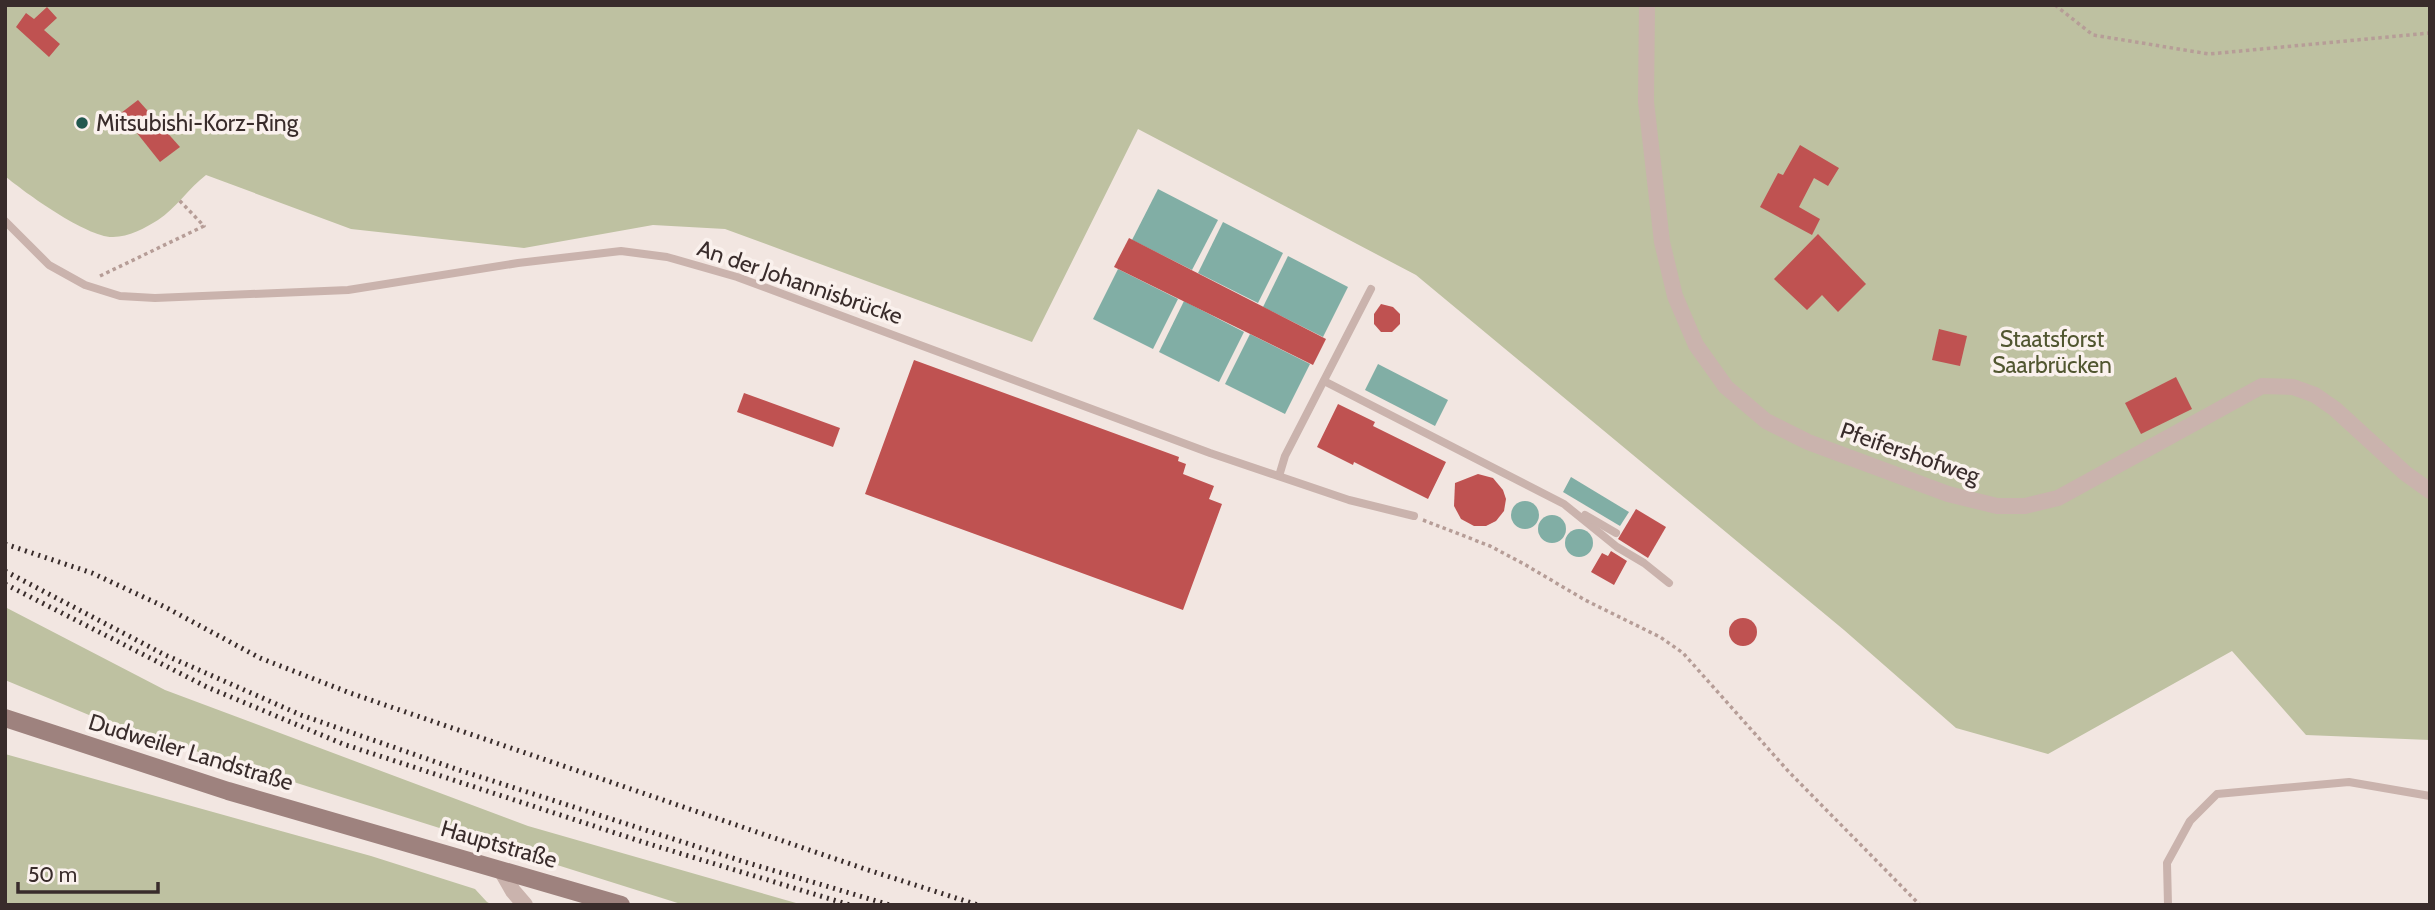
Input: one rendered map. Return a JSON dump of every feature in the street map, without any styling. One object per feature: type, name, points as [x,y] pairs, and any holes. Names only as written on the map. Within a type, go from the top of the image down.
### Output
[{"type":"main road","name":"Dudweiler Landstraße","points":[[5,718],[215,787],[365,830]]},
{"type":"main road","name":"Hauptstraße","points":[[365,830],[621,905]]},
{"type":"street","name":"Pfeifershofweg","points":[[1647,5],[1646,102],[1662,242],[1675,296],[1696,345],[1726,387],[1766,421],[1808,442],[1948,494],[1997,506],[2025,506],[2058,498],[2262,386],[2293,387],[2315,396],[2335,409],[2405,473],[2430,491]]},
{"type":"street","points":[[501,870],[525,905]]},
{"type":"lane","name":"An der Johannisbrücke","points":[[5,221],[49,265],[85,285],[120,296],[155,298],[348,290],[518,263],[621,251],[667,257],[737,276],[1197,448],[1349,500],[1414,516]]},
{"type":"lane","points":[[1279,476],[1285,456],[1370,289]]},
{"type":"lane","points":[[1324,381],[1564,503],[1616,533]]},
{"type":"lane","points":[[1564,503],[1617,547],[1644,563],[1669,583]]},
{"type":"lane","points":[[2168,905],[2167,863],[2190,821],[2217,794],[2349,782],[2430,796]]},
{"type":"path","points":[[2055,5],[2093,35],[2209,54],[2430,33]]},
{"type":"path","points":[[85,285],[115,267],[204,226],[179,200]]},
{"type":"path","points":[[1414,516],[1490,546],[1585,600],[1660,637],[1683,653],[1789,772],[1920,905]]},
{"type":"green space","name":"Staatsforst Saarbrücken","points":[[5,5],[2430,5],[2430,740],[2306,735],[2232,651],[2048,754],[1956,728],[1844,630],[1416,275],[1138,129],[1032,342],[725,229],[653,225],[524,248],[351,229],[206,175],[171,210],[153,223],[125,235],[102,235],[73,223],[5,176]]},
{"type":"green space","points":[[5,607],[165,690],[528,826],[803,905],[684,905],[113,725],[5,680]]},
{"type":"green space","points":[[5,754],[371,856],[475,889],[493,905],[5,905]]},
{"type":"water","points":[[1158,189],[1218,220],[1192,270],[1132,240]]},
{"type":"water","points":[[1223,222],[1283,253],[1258,303],[1198,273]]},
{"type":"water","points":[[1288,256],[1348,287],[1323,337],[1263,307]]},
{"type":"water","points":[[1118,269],[1178,299],[1153,349],[1093,319]]},
{"type":"water","points":[[1184,301],[1244,332],[1219,382],[1159,352]]},
{"type":"water","points":[[1250,334],[1310,364],[1285,414],[1225,384]]},
{"type":"water","points":[[1378,364],[1448,400],[1435,426],[1365,390]]},
{"type":"water","points":[[1571,477],[1629,512],[1620,526],[1563,492]]},
{"type":"water","points":[[1525,501],[1535,505],[1539,515],[1535,525],[1525,529],[1515,525],[1511,515],[1515,505]]},
{"type":"water","points":[[1552,515],[1562,519],[1566,529],[1562,539],[1552,543],[1542,539],[1538,529],[1542,519]]},
{"type":"water","points":[[1579,529],[1589,533],[1593,543],[1589,553],[1579,557],[1569,553],[1565,543],[1569,533]]},
{"type":"building","points":[[47,7],[57,18],[44,30],[60,44],[49,57],[16,27],[26,13],[34,19]]},
{"type":"building","points":[[138,100],[180,147],[160,162],[121,113]]},
{"type":"building","points":[[1800,145],[1839,168],[1828,186],[1814,178],[1799,207],[1820,219],[1812,235],[1760,207],[1778,173],[1783,175]]},
{"type":"building","points":[[1818,234],[1866,284],[1838,312],[1822,295],[1807,310],[1774,279]]},
{"type":"building","points":[[1129,238],[1326,339],[1313,365],[1114,267]]},
{"type":"building","points":[[1381,304],[1393,307],[1400,314],[1400,324],[1392,332],[1381,332],[1374,324],[1374,314]]},
{"type":"building","points":[[1939,329],[1967,336],[1960,366],[1932,360]]},
{"type":"building","points":[[914,360],[1179,457],[1178,461],[1186,464],[1183,474],[1214,486],[1209,499],[1222,504],[1183,610],[865,494]]},
{"type":"building","points":[[2176,377],[2192,409],[2141,434],[2125,403]]},
{"type":"building","points":[[744,393],[840,428],[833,447],[737,412]]},
{"type":"building","points":[[1338,404],[1375,422],[1373,426],[1446,462],[1428,499],[1354,462],[1353,465],[1317,447]]},
{"type":"building","points":[[1478,474],[1493,478],[1503,490],[1506,499],[1504,511],[1496,521],[1486,526],[1474,526],[1461,519],[1454,506],[1455,483]]},
{"type":"building","points":[[1636,509],[1666,527],[1648,558],[1618,539]]},
{"type":"building","points":[[1611,551],[1627,561],[1614,585],[1591,572],[1602,553],[1608,556]]},
{"type":"building","points":[[1743,618],[1753,622],[1757,632],[1753,642],[1743,646],[1733,642],[1729,632],[1733,622]]},
{"type":"railway","points":[[5,544],[92,573],[165,607],[260,658],[350,693],[978,905]]},
{"type":"railway","points":[[5,571],[165,655],[301,715],[462,771],[745,862],[890,905]]},
{"type":"railway","points":[[5,584],[207,687],[343,744],[646,843],[850,905]]},
{"type":"place","name":"Mitsubishi-Korz-Ring","points":[[82,123]]}]
